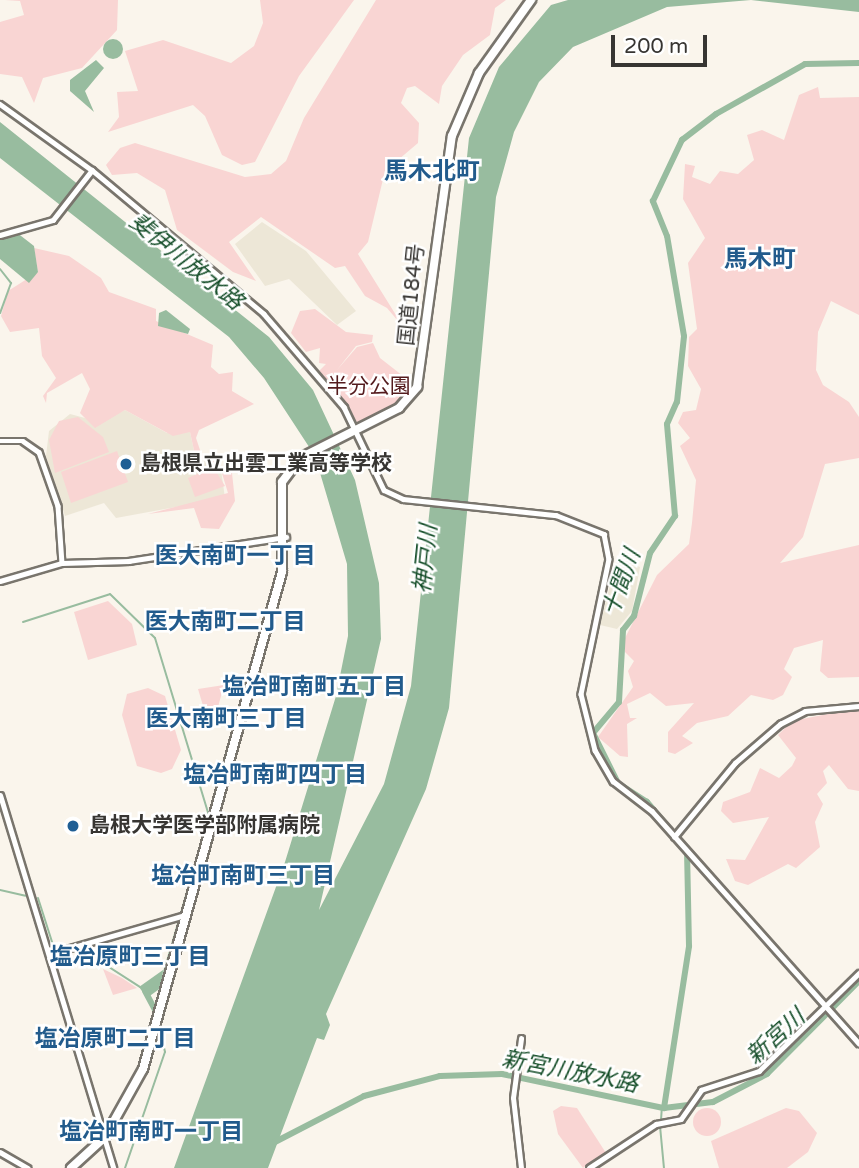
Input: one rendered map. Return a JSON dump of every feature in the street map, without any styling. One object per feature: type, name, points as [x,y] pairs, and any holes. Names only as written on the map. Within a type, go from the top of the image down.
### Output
[{"type":"highway","name":"国道184号","points":[[71,1168],[105,1137],[138,1082],[282,572],[286,537],[279,496],[300,458],[400,408],[417,387],[452,136],[479,73],[531,0]]},
{"type":"main road","points":[[0,795],[113,1168]]},
{"type":"street","points":[[0,104],[92,170],[264,314],[332,390],[384,490],[416,500],[490,506],[573,519],[596,528],[609,542],[580,706],[613,782],[674,837],[859,1043]]},
{"type":"street","points":[[0,236],[57,214],[92,170]]},
{"type":"street","points":[[0,441],[23,441],[39,452],[58,506],[62,563]]},
{"type":"street","points":[[0,581],[62,563],[129,561],[286,537]]},
{"type":"street","points":[[674,837],[735,764],[780,724],[805,711],[859,706]]},
{"type":"street","points":[[49,954],[186,915]]},
{"type":"street","points":[[589,1168],[687,1112],[701,1090],[759,1071],[827,1010],[859,973]]},
{"type":"street","points":[[521,1039],[515,1085],[521,1168]]},
{"type":"street","points":[[0,1152],[28,1168]]},
{"type":"shaded area","points":[[262,222],[306,251],[356,311],[337,325],[289,279],[265,286],[235,244]]},
{"type":"shaded area","name":"島根県立出雲工業高等学校","points":[[125,410],[167,433],[190,432],[195,455],[221,470],[225,498],[116,518],[104,503],[65,516],[46,456],[49,431],[70,414],[100,422]]},
{"type":"shaded area","points":[[617,557],[640,567],[632,611],[617,629],[600,625]]},
{"type":"green space","points":[[5,0],[118,0],[117,30],[82,68],[43,78],[34,103],[22,77],[0,74],[0,22],[24,15],[20,1]]},
{"type":"green space","points":[[260,0],[354,0],[299,76],[255,162],[242,165],[222,155],[205,116],[193,105],[108,132],[119,117],[117,92],[138,91],[125,51],[163,40],[231,63],[254,46],[263,23]]},
{"type":"green space","points":[[376,0],[506,0],[495,8],[490,35],[463,55],[442,86],[439,104],[415,86],[407,88],[401,103],[419,123],[418,143],[385,171],[368,242],[358,254],[404,328],[387,308],[365,296],[345,266],[335,268],[261,217],[229,242],[256,281],[233,272],[177,230],[165,190],[137,173],[112,175],[106,165],[120,148],[135,143],[245,177],[271,174],[286,161],[304,118]]},
{"type":"green space","points":[[818,87],[820,98],[859,97],[859,315],[831,301],[818,332],[816,370],[823,385],[849,402],[859,417],[859,458],[825,464],[803,537],[780,563],[859,545],[859,677],[828,678],[820,671],[823,640],[794,648],[784,669],[792,677],[783,695],[773,700],[751,695],[728,716],[697,723],[682,736],[693,743],[675,754],[668,752],[668,732],[694,703],[666,706],[650,693],[627,704],[630,718],[637,718],[627,724],[628,757],[620,756],[598,737],[633,687],[628,671],[634,661],[625,652],[625,638],[657,575],[689,544],[692,523],[696,480],[680,446],[690,438],[678,423],[683,412],[696,410],[701,389],[688,366],[689,337],[697,329],[688,263],[705,238],[683,199],[685,164],[695,166],[692,177],[710,184],[720,171],[738,174],[754,160],[747,135],[762,130],[784,140],[799,95]]},
{"type":"green space","points":[[34,248],[69,256],[101,278],[109,292],[156,309],[156,321],[213,345],[211,367],[219,374],[233,372],[232,391],[254,404],[199,430],[196,438],[201,453],[232,473],[235,501],[219,529],[201,528],[194,508],[148,514],[228,493],[221,470],[195,455],[190,432],[173,436],[125,410],[95,428],[80,413],[90,389],[82,373],[47,393],[46,403],[43,396],[56,378],[42,356],[39,328],[10,332],[1,316],[8,291],[38,272]]},
{"type":"green space","name":"半分公園","points":[[315,309],[346,332],[373,335],[372,342],[356,346],[337,370],[357,347],[373,343],[380,358],[412,383],[414,390],[402,404],[359,425],[319,371],[326,364],[319,363],[320,348],[306,352],[291,333],[300,311]]},
{"type":"green space","points":[[78,417],[103,437],[109,452],[55,473],[49,440],[59,421]]},
{"type":"green space","points":[[117,451],[128,482],[71,503],[61,472]]},
{"type":"green space","points":[[204,471],[217,473],[225,486],[195,497],[188,478]]},
{"type":"green space","points":[[108,601],[132,624],[137,645],[88,660],[74,612]]},
{"type":"green space","points":[[224,685],[212,729],[210,729],[198,689]]},
{"type":"green space","points":[[148,688],[165,696],[181,750],[172,769],[161,773],[137,766],[122,715],[127,694]]},
{"type":"green space","points":[[859,701],[859,791],[848,789],[829,765],[823,771],[827,783],[817,794],[823,804],[815,822],[820,847],[796,868],[788,864],[748,885],[735,881],[726,859],[745,860],[769,817],[733,823],[721,811],[723,802],[750,792],[760,768],[779,778],[792,766],[796,758],[778,735],[792,721],[843,711]]},
{"type":"green space","points":[[103,969],[122,978],[137,988],[113,995]]},
{"type":"green space","points":[[561,1106],[577,1108],[606,1153],[583,1168],[558,1134],[553,1111]]},
{"type":"green space","points":[[707,1108],[717,1112],[721,1122],[717,1132],[707,1136],[697,1132],[693,1122],[697,1112]]},
{"type":"green space","points":[[786,1108],[799,1111],[817,1133],[808,1152],[787,1168],[719,1168],[711,1141]]},
{"type":"water","name":"神戸川","points":[[568,0],[751,0],[667,7],[573,47],[539,82],[514,132],[496,197],[449,708],[426,789],[326,1014],[330,1025],[324,1040],[317,1038],[268,1168],[174,1168],[285,862],[336,696],[348,636],[347,564],[315,456],[264,378],[229,337],[0,158],[0,122],[269,337],[313,390],[355,480],[379,583],[381,639],[319,910],[384,784],[411,686],[469,138],[499,67],[551,5]]},
{"type":"water","points":[[751,0],[859,0],[859,12]]},
{"type":"water","points":[[113,39],[120,42],[123,49],[120,56],[113,59],[106,56],[103,49],[106,42]]},
{"type":"water","points":[[96,60],[104,68],[85,91],[94,112],[70,91],[70,80]]},
{"type":"water","points":[[16,232],[34,246],[38,272],[29,283],[0,259],[0,238]]},
{"type":"water","points":[[166,310],[190,329],[188,334],[158,326],[159,313]]},
{"type":"water","points":[[163,970],[162,987],[147,998],[139,987]]},
{"type":"waterway","name":"十間川","points":[[275,1142],[364,1096],[440,1076],[502,1074],[664,1108],[689,946],[687,849],[647,802],[618,783],[593,733],[619,702],[623,630],[634,616],[650,553],[675,516],[667,424],[677,402],[684,336],[667,236],[653,201],[682,140],[716,114],[805,64],[859,63]]},
{"type":"waterway","points":[[0,269],[11,283],[0,313]]},
{"type":"waterway","points":[[23,622],[110,594],[155,638],[209,816],[164,972]]},
{"type":"waterway","points":[[0,890],[25,896]]},
{"type":"waterway","points":[[38,898],[54,948],[75,944]]},
{"type":"waterway","points":[[81,949],[140,987]]},
{"type":"waterway","name":"新宮川","points":[[664,1108],[713,1102],[767,1074],[859,981]]},
{"type":"waterway","points":[[145,991],[155,1010]]},
{"type":"waterway","points":[[125,1168],[165,1052],[159,1025]]},
{"type":"waterway","name":"十間川","points":[[661,1120],[662,1107]]},
{"type":"waterway","name":"十間川","points":[[660,1126],[664,1168]]},
{"type":"place","name":"島根県立出雲工業高等学校","points":[[126,464]]},
{"type":"place","name":"島根大学医学部附属病院","points":[[73,826]]},
{"type":"district","name":"馬木北町","points":[[432,172]]},
{"type":"district","name":"馬木町","points":[[760,260]]},
{"type":"district","name":"医大南町一丁目","points":[[235,556]]},
{"type":"district","name":"医大南町二丁目","points":[[225,622]]},
{"type":"district","name":"塩冶町南町五丁目","points":[[314,687]]},
{"type":"district","name":"医大南町三丁目","points":[[226,719]]},
{"type":"district","name":"塩冶町南町四丁目","points":[[275,775]]},
{"type":"district","name":"塩冶町南町三丁目","points":[[243,876]]},
{"type":"district","name":"塩冶原町三丁目","points":[[130,957]]},
{"type":"district","name":"塩冶原町二丁目","points":[[115,1039]]},
{"type":"district","name":"塩冶町南町一丁目","points":[[151,1132]]},
{"type":"water label","name":"斐伊川放水路","points":[[186,262]]},
{"type":"water label","name":"新宮川放水路","points":[[570,1072]]}]
